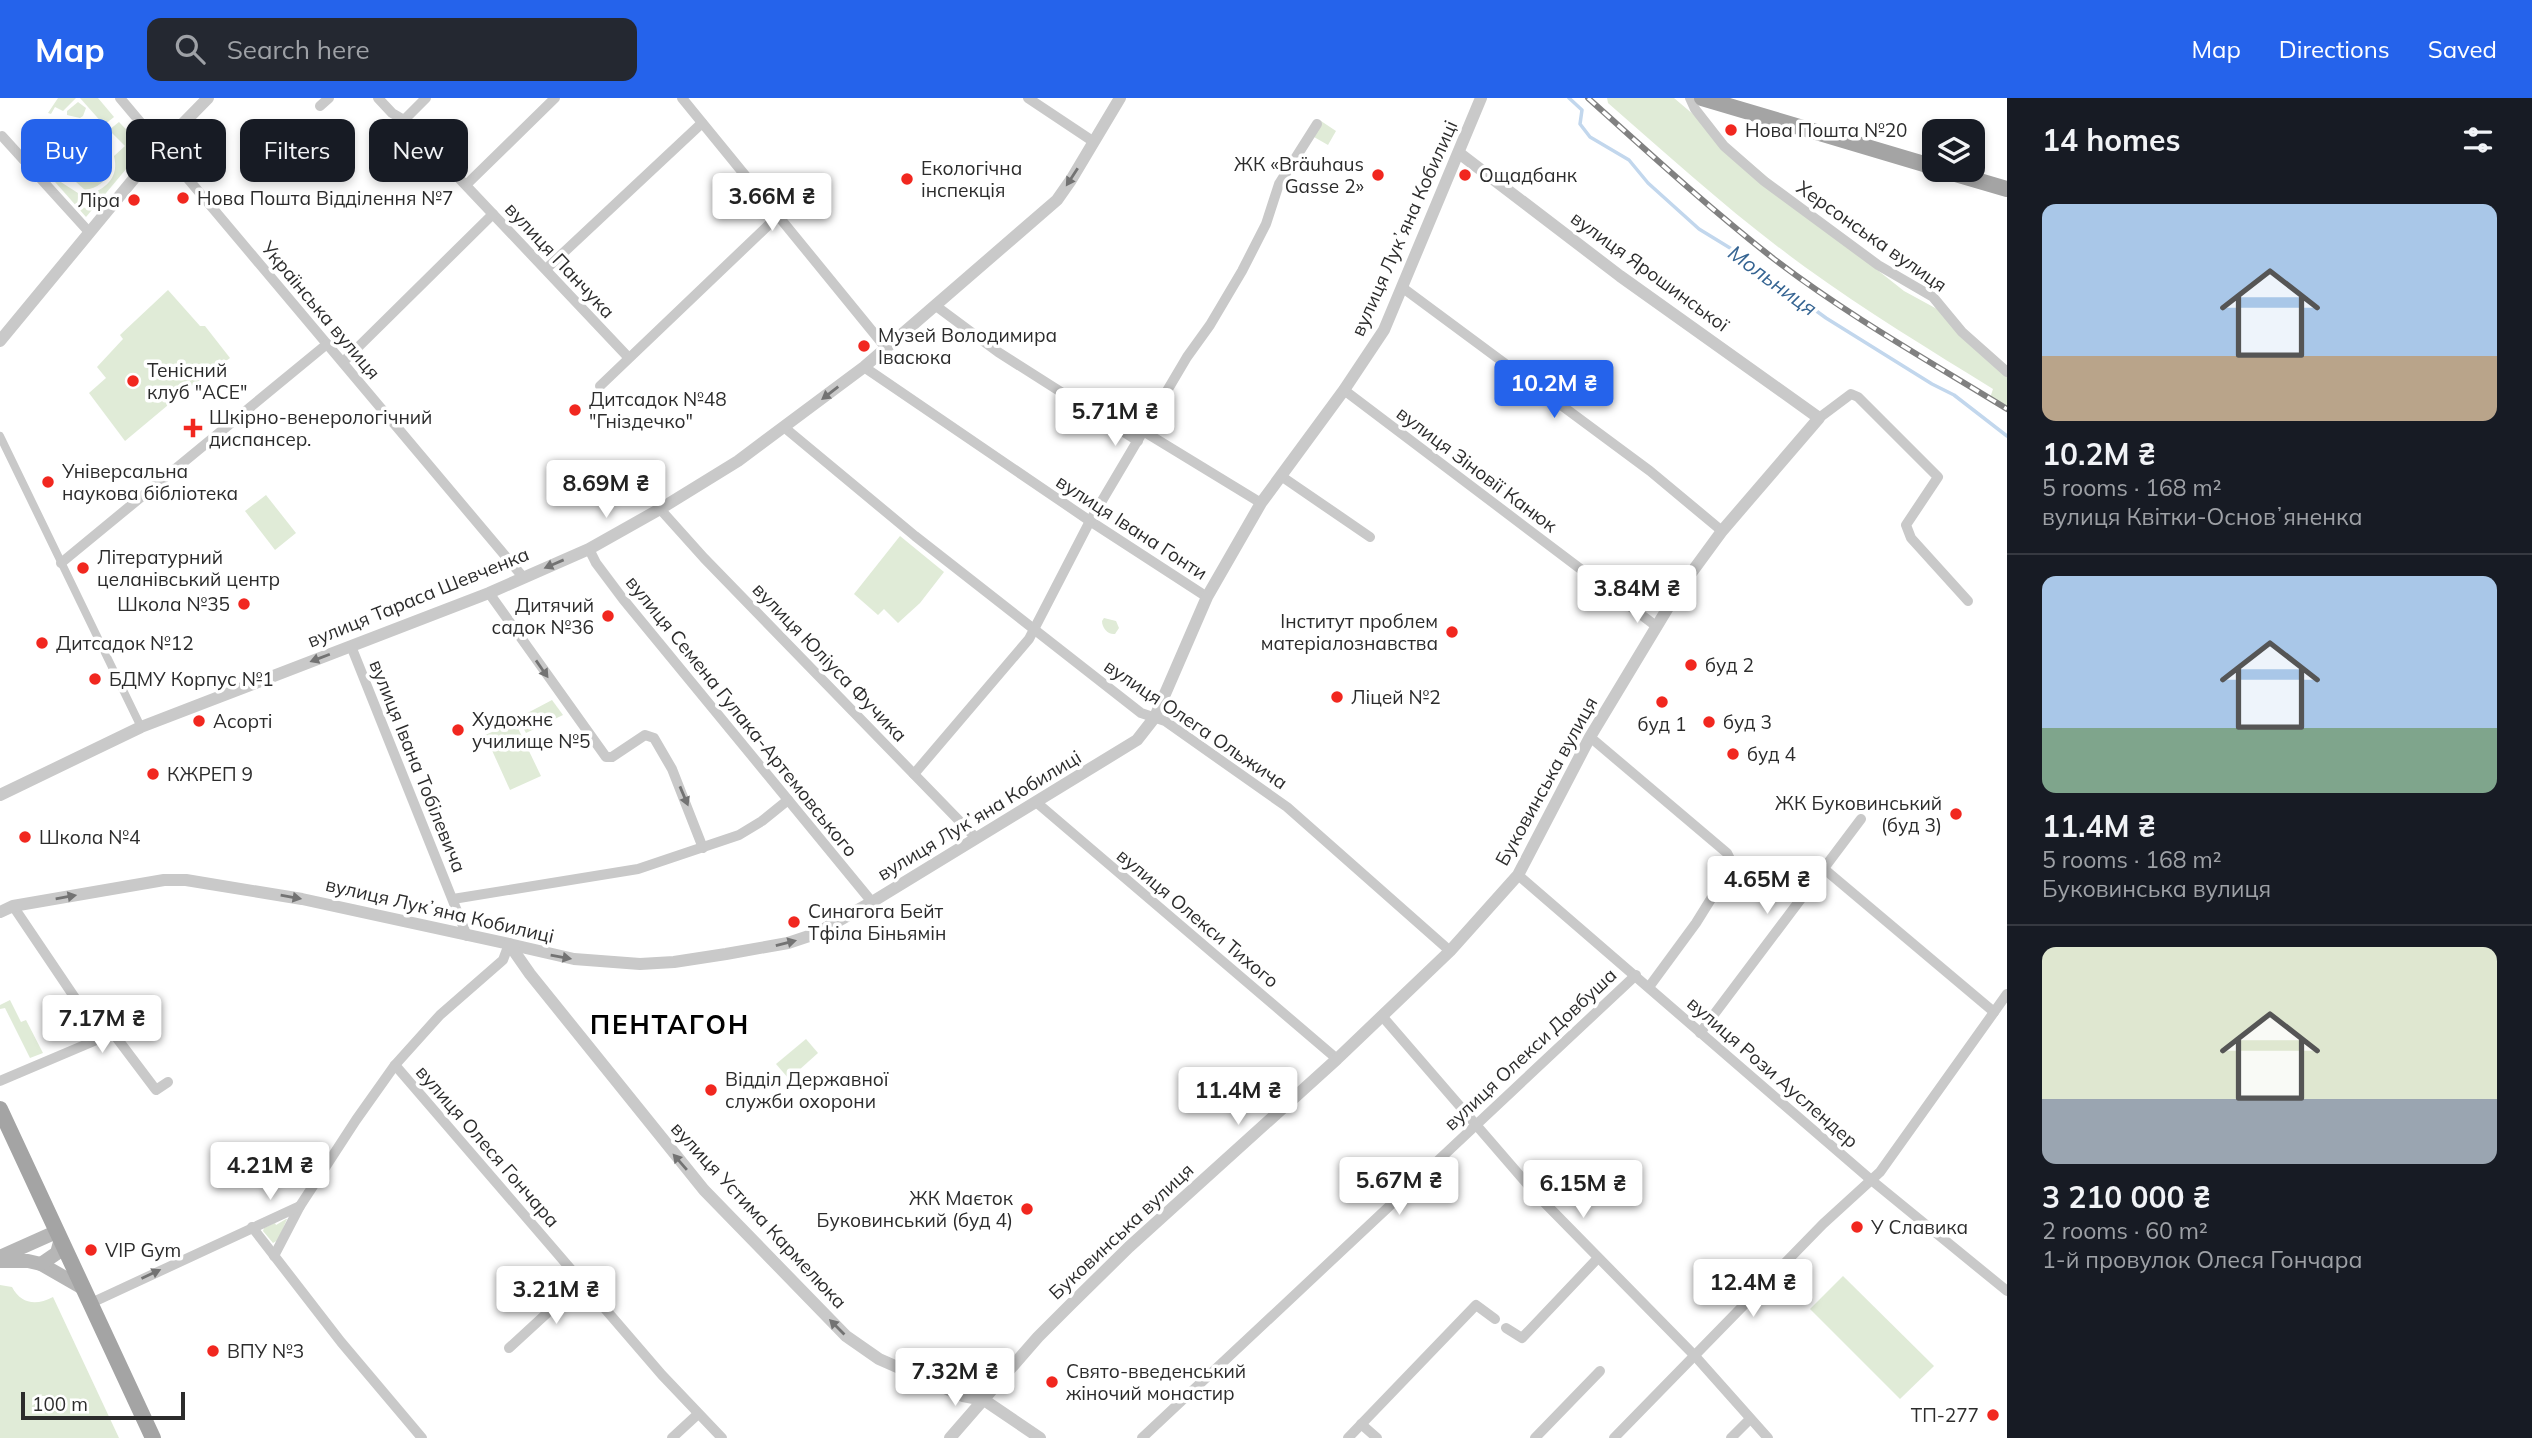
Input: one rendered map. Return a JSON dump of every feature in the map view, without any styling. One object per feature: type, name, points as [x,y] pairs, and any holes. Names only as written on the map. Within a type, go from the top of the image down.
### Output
[{"type":"main road","points":[[1702,98],[1922,163]]},
{"type":"main road","points":[[1983,182],[2007,189]]},
{"type":"main road","points":[[0,1109],[153,1438]]},
{"type":"main road","points":[[0,1259],[58,1237]]},
{"type":"main road","points":[[41,1264],[56,1254],[58,1237]]},
{"type":"main road","points":[[0,1259],[41,1264],[81,1287]]},
{"type":"street","points":[[187,119],[208,98]]},
{"type":"street","name":"вулиця Панчука","points":[[378,98],[392,113],[402,119]]},
{"type":"street","points":[[405,119],[426,98]]},
{"type":"street","points":[[466,185],[555,98]]},
{"type":"street","points":[[682,98],[886,348]]},
{"type":"street","points":[[1028,98],[1094,142]]},
{"type":"street","name":"вулиця Тараса Шевченка","points":[[0,795],[141,727],[489,593],[589,549],[738,461],[864,367],[1057,200],[1120,98]]},
{"type":"street","name":"вулиця Лукʼяна Кобилиці","points":[[0,912],[13,906],[164,880],[186,880],[302,899],[574,959],[640,964],[674,962],[797,940],[816,934],[1137,740],[1155,717],[1207,597],[1261,503],[1344,390],[1384,330],[1481,98]]},
{"type":"street","name":"Херсонська вулиця","points":[[1690,98],[1695,109],[1724,146],[1765,181],[1878,265],[1933,296],[1962,332],[2007,372]]},
{"type":"street","name":"Українська вулиця","points":[[122,99],[138,119]]},
{"type":"street","points":[[546,269],[702,123]]},
{"type":"street","points":[[914,774],[1029,639],[1090,522],[1186,357],[1210,325],[1242,271],[1266,224],[1279,184],[1317,124]]},
{"type":"street","points":[[2,136],[89,232]]},
{"type":"street","name":"вулиця Ярошинської","points":[[1459,153],[1631,283],[1819,418]]},
{"type":"street","points":[[0,341],[131,182]]},
{"type":"street","name":"Українська вулиця","points":[[190,182],[523,577]]},
{"type":"street","name":"вулиця Панчука","points":[[463,182],[628,357]]},
{"type":"street","points":[[343,362],[493,214]]},
{"type":"street","points":[[600,386],[778,216]]},
{"type":"street","points":[[1403,288],[1650,471],[1722,531]]},
{"type":"street","points":[[936,306],[998,352],[1261,503]]},
{"type":"street","points":[[61,564],[327,344]]},
{"type":"street","name":"вулиця Івана Гонти","points":[[864,367],[1090,522],[1207,597]]},
{"type":"street","name":"вулиця Зіновії Канюк","points":[[1344,390],[1656,626]]},
{"type":"street","name":"Буковинська вулиця","points":[[950,1438],[1038,1337],[1109,1266],[1337,1059],[1450,951],[1518,875],[1590,737],[1656,626],[1722,531],[1819,418],[1851,394],[1858,397],[1938,477],[1906,525],[1911,538],[1968,601]]},
{"type":"street","name":"вулиця Олега Ольжича","points":[[785,428],[1141,713],[1165,721],[1287,807],[1450,951]]},
{"type":"street","points":[[0,436],[141,727]]},
{"type":"street","points":[[1281,476],[1370,537]]},
{"type":"street","name":"вулиця Юліуса Фучика","points":[[660,509],[704,558],[976,838]]},
{"type":"street","name":"вулиця Семена Гулака-Артемовського","points":[[589,549],[596,564],[623,599],[872,902]]},
{"type":"street","points":[[489,593],[606,757],[612,757],[645,735],[654,738],[672,769],[703,848]]},
{"type":"street","name":"вулиця Івана Тобілевича","points":[[351,646],[467,936]]},
{"type":"street","points":[[1590,737],[1727,853],[1730,859],[1730,870],[1696,923],[1649,987]]},
{"type":"street","points":[[453,899],[638,869],[739,835],[788,800]]},
{"type":"street","name":"вулиця Олекси Тихого","points":[[1036,803],[1337,1059]]},
{"type":"street","points":[[1700,1032],[1861,819]]},
{"type":"street","points":[[1823,868],[1994,1012]]},
{"type":"street","name":"вулиця Рози Ауслендер","points":[[1518,875],[1870,1179],[2007,1291]]},
{"type":"street","points":[[13,906],[102,1038]]},
{"type":"street","points":[[274,1256],[300,1206],[395,1065],[440,1015],[503,960],[509,944]]},
{"type":"street","name":"вулиця Устима Кармелюка","points":[[509,944],[670,1150],[746,1235],[846,1336],[879,1359],[963,1396],[984,1400],[1041,1438]]},
{"type":"street","name":"вулиця Олекси Довбуша","points":[[1143,1438],[1636,975]]},
{"type":"street","points":[[1614,1438],[1823,1224],[1880,1172],[2007,994]]},
{"type":"street","points":[[1382,1016],[1597,1259],[1695,1356],[1769,1438]]},
{"type":"street","points":[[0,1081],[113,1033],[156,1090],[168,1082]]},
{"type":"street","name":"вулиця Олеся Гончара","points":[[395,1065],[662,1375],[722,1438]]},
{"type":"street","points":[[89,1304],[300,1206]]},
{"type":"street","points":[[252,1227],[341,1342],[422,1438]]},
{"type":"street","points":[[1506,1328],[1522,1338],[1597,1259]]},
{"type":"street","points":[[509,1348],[582,1281]]},
{"type":"street","points":[[1348,1438],[1476,1305],[1495,1319]]},
{"type":"street","points":[[1535,1438],[1600,1371]]},
{"type":"street","points":[[672,1438],[698,1413]]},
{"type":"street","points":[[1731,1438],[1750,1419]]},
{"type":"street","points":[[1361,1424],[1377,1438]]},
{"type":"green space","points":[[58,98],[76,98],[63,111],[55,107],[51,114],[48,113]]},
{"type":"green space","points":[[80,98],[98,98],[114,117],[99,119]]},
{"type":"green space","points":[[1607,98],[1674,98],[1866,261],[1904,291],[1937,309],[2007,371],[2007,408],[1990,398],[1993,389],[1875,315],[1779,248],[1680,166],[1608,103]]},
{"type":"green space","points":[[78,102],[86,108],[83,116],[80,118],[67,115],[67,111]]},
{"type":"green space","points":[[1321,121],[1336,131],[1328,145],[1314,137]]},
{"type":"green space","points":[[119,122],[126,129],[126,169],[86,217],[55,182],[61,182],[81,195],[79,205],[87,209],[91,205],[91,194],[112,182],[114,156],[125,146],[112,133],[112,128]]},
{"type":"green space","points":[[76,182],[102,182],[94,188],[85,190]]},
{"type":"green space","points":[[168,290],[200,326],[205,326],[230,358],[186,390],[125,441],[89,393],[106,378],[97,367],[123,339],[120,335]]},
{"type":"green space","points":[[266,495],[296,533],[275,550],[245,511]]},
{"type":"green space","points":[[900,536],[944,572],[920,603],[898,623],[884,609],[878,615],[854,594]]},
{"type":"green space","points":[[1104,618],[1116,621],[1119,628],[1115,634],[1104,628]]},
{"type":"green space","points":[[552,700],[563,715],[526,733],[518,718]]},
{"type":"green space","points":[[515,722],[541,776],[510,790],[485,735]]},
{"type":"green space","points":[[10,1000],[21,1022],[26,1020],[43,1053],[30,1058],[5,1008],[0,1009],[0,1005]]},
{"type":"green space","points":[[806,1039],[818,1053],[789,1079],[776,1064]]},
{"type":"green space","points":[[287,1219],[278,1240],[273,1243],[263,1231],[264,1228]]},
{"type":"green space","points":[[1843,1276],[1934,1366],[1900,1399],[1810,1309]]},
{"type":"green space","points":[[0,1285],[12,1287],[20,1297],[30,1302],[41,1302],[53,1297],[119,1438],[0,1438]]},
{"type":"waterway","name":"Мольниця","points":[[1569,98],[1582,110],[1580,124],[1590,137],[1629,160],[1648,183],[1699,229],[1748,259],[1764,277],[1826,318],[1954,395],[2007,436]]},
{"type":"railway","points":[[1588,98],[1703,200],[1802,280],[2007,409]]},
{"type":"place","name":"Нова Пошта №20","points":[[1731,130]]},
{"type":"place","name":"ЖК «Bräuhaus Gasse 2»","points":[[1378,175]]},
{"type":"place","name":"Ощадбанк","points":[[1465,175]]},
{"type":"place","name":"Екологічна інспекція","points":[[907,179]]},
{"type":"place","name":"Нова Пошта Відділення №7","points":[[183,198]]},
{"type":"place","name":"Ліра","points":[[134,200]]},
{"type":"place","name":"Музей Володимира Івасюка","points":[[864,346]]},
{"type":"place","name":"Тенісний клуб \"ACE\"","points":[[133,381]]},
{"type":"place","name":"Дитсадок №48 \"Гніздечко\"","points":[[575,410]]},
{"type":"place","name":"Шкірно-венерологічний диспансер.","points":[[193,428]]},
{"type":"place","name":"Універсальна наукова бібліотека","points":[[48,482]]},
{"type":"place","name":"Літературний целанівський центр","points":[[83,568]]},
{"type":"place","name":"Школа №35","points":[[244,604]]},
{"type":"place","name":"Дитячий садок №36","points":[[608,616]]},
{"type":"place","name":"Інститут проблем матеріалознавства","points":[[1452,632]]},
{"type":"place","name":"Дитсадок №12","points":[[42,643]]},
{"type":"place","name":"буд 2","points":[[1691,665]]},
{"type":"place","name":"БДМУ Корпус №1","points":[[95,679]]},
{"type":"place","name":"Ліцей №2","points":[[1337,697]]},
{"type":"place","name":"буд 1","points":[[1662,702]]},
{"type":"place","name":"Асорті","points":[[199,721]]},
{"type":"place","name":"буд 3","points":[[1709,722]]},
{"type":"place","name":"Художнє училище №5","points":[[458,730]]},
{"type":"place","name":"буд 4","points":[[1733,754]]},
{"type":"place","name":"КЖРЕП 9","points":[[153,774]]},
{"type":"place","name":"ЖК Буковинський (буд 3)","points":[[1956,814]]},
{"type":"place","name":"Школа №4","points":[[25,837]]},
{"type":"place","name":"Синагога Бейт Тфіла Біньямін","points":[[794,922]]},
{"type":"place","name":"Відділ Державної служби охорони","points":[[711,1090]]},
{"type":"place","name":"ЖК Маєток Буковинський (буд 4)","points":[[1027,1209]]},
{"type":"place","name":"У Славика","points":[[1857,1227]]},
{"type":"place","name":"VIP Gym","points":[[91,1250]]},
{"type":"place","name":"ВПУ №3","points":[[213,1351]]},
{"type":"place","name":"Свято-введенський жіночий монастир","points":[[1052,1382]]},
{"type":"place","name":"ТП-277","points":[[1993,1415]]},
{"type":"district","name":"ПЕНТАГОН","points":[[670,1024]]}]
